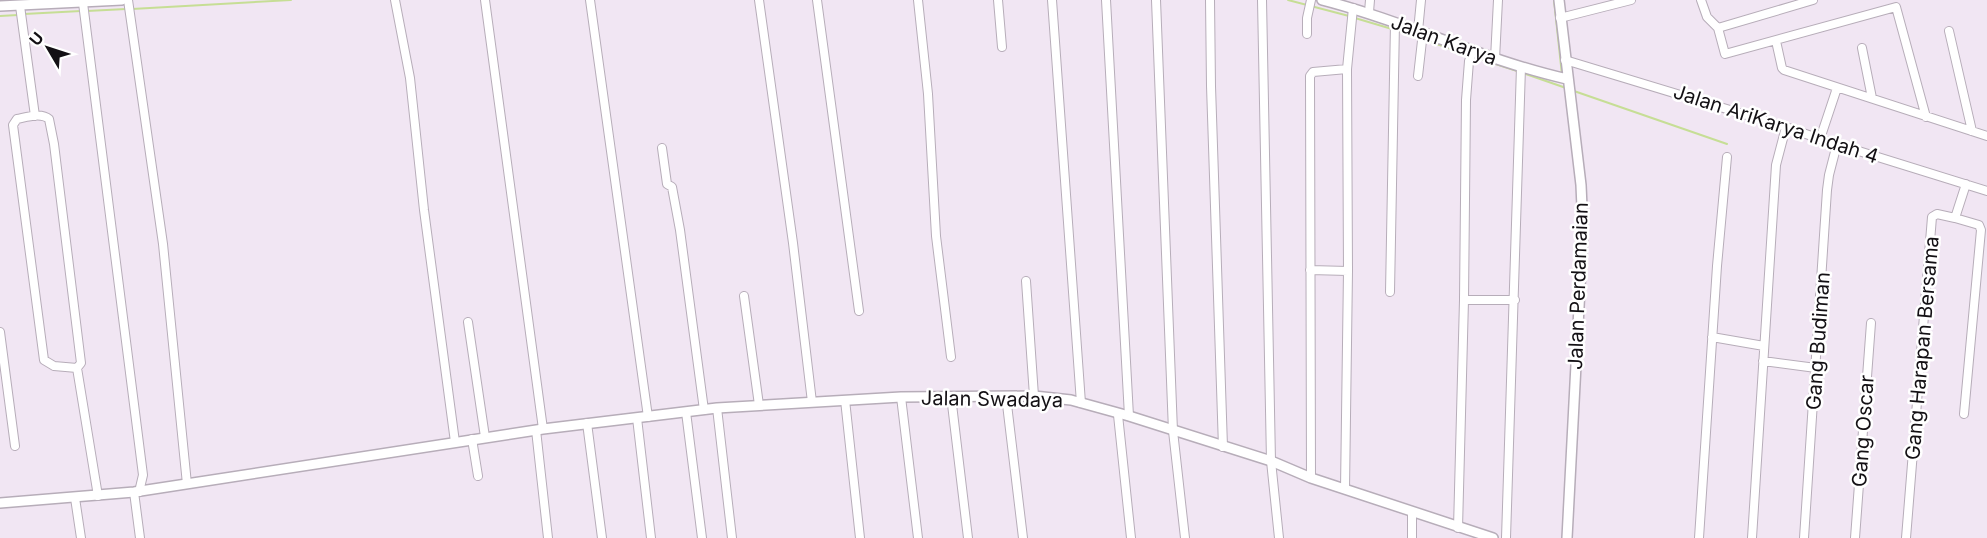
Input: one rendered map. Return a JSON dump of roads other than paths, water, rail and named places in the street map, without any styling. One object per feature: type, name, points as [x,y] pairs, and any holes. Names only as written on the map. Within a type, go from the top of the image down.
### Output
[{"type":"street","points":[[395,0],[410,78],[424,210],[455,442]]},
{"type":"street","points":[[485,0],[539,429],[548,538]]},
{"type":"street","points":[[590,0],[648,417]]},
{"type":"street","points":[[759,0],[790,221],[812,402]]},
{"type":"street","points":[[817,0],[859,311]]},
{"type":"street","points":[[918,0],[927,94],[936,236],[951,357]]},
{"type":"street","points":[[998,0],[1002,47]]},
{"type":"street","points":[[1052,0],[1081,403]]},
{"type":"street","points":[[1106,0],[1129,416]]},
{"type":"street","points":[[1156,0],[1173,431],[1185,538]]},
{"type":"street","points":[[1210,0],[1210,86],[1223,447]]},
{"type":"street","points":[[1262,0],[1271,461],[1279,538]]},
{"type":"street","name":"Jalan Karya","points":[[1322,0],[1353,10],[1369,12],[1395,27],[1420,32],[1471,56],[1495,59],[1520,72],[1565,79]]},
{"type":"street","points":[[1369,12],[1370,0]]},
{"type":"street","points":[[1418,76],[1421,0]]},
{"type":"street","points":[[1495,59],[1498,0]]},
{"type":"street","name":"Jalan Perdamaian","points":[[1558,0],[1565,79],[1569,92],[1581,185],[1583,247],[1567,538]]},
{"type":"street","points":[[1560,18],[1631,0]]},
{"type":"street","points":[[1701,0],[1707,17],[1718,27],[1725,54],[1896,8],[1926,117]]},
{"type":"street","points":[[1718,27],[1813,0]]},
{"type":"street","points":[[0,6],[83,8],[126,2],[130,16],[163,244],[187,484]]},
{"type":"street","points":[[1307,34],[1310,3]]},
{"type":"street","points":[[17,8],[35,116]]},
{"type":"street","points":[[83,8],[143,475],[137,492],[140,538]]},
{"type":"street","points":[[1344,489],[1348,271],[1347,69],[1353,10]]},
{"type":"street","points":[[1390,292],[1395,27]]},
{"type":"street","points":[[1949,31],[1972,131]]},
{"type":"street","points":[[1776,41],[1783,69],[1987,136]]},
{"type":"street","points":[[1862,48],[1872,98]]},
{"type":"street","points":[[1458,528],[1466,100],[1471,56]]},
{"type":"street","name":"Jalan AriKarya Indah 4","points":[[1565,60],[1987,191]]},
{"type":"street","points":[[1311,478],[1310,76],[1313,72],[1347,69]]},
{"type":"street","points":[[1506,538],[1515,300],[1520,72]]},
{"type":"street","points":[[1820,139],[1837,88]]},
{"type":"street","points":[[77,368],[54,366],[44,360],[13,125],[17,119],[35,116],[45,116],[49,119],[81,363],[77,368],[98,496]]},
{"type":"street","points":[[1752,538],[1776,165],[1786,127]]},
{"type":"street","name":"Gang Budiman","points":[[1804,538],[1827,190],[1837,144]]},
{"type":"street","points":[[662,148],[666,181],[672,187],[680,230],[704,410]]},
{"type":"street","points":[[1699,538],[1727,157]]},
{"type":"street","name":"Gang Harapan Bersama","points":[[1906,538],[1932,217],[1937,214],[1955,218],[1966,184]]},
{"type":"street","points":[[1955,218],[1979,225],[1981,230],[1964,414]]},
{"type":"street","points":[[1310,270],[1348,271]]},
{"type":"street","points":[[1026,281],[1034,396]]},
{"type":"street","points":[[744,296],[759,405]]},
{"type":"street","points":[[1464,300],[1515,300]]},
{"type":"street","points":[[468,322],[485,437]]},
{"type":"street","name":"Gang Oscar","points":[[1855,538],[1871,323]]},
{"type":"street","points":[[0,332],[15,446]]},
{"type":"street","points":[[1712,337],[1764,346]]},
{"type":"street","points":[[1763,362],[1816,368]]},
{"type":"street","points":[[951,396],[968,538]]},
{"type":"street","points":[[1006,396],[1023,538]]},
{"type":"street","name":"Jalan Swadaya","points":[[0,503],[137,492],[539,429],[717,408],[901,397],[1034,396],[1071,400],[1129,416],[1271,461],[1311,478],[1458,528],[1468,534],[1493,538]]},
{"type":"street","points":[[901,397],[918,538]]},
{"type":"street","points":[[845,400],[860,538]]},
{"type":"street","points":[[717,408],[732,538]]},
{"type":"street","points":[[686,412],[702,538]]},
{"type":"street","points":[[1118,414],[1131,538]]},
{"type":"street","points":[[637,418],[651,538]]},
{"type":"street","points":[[587,423],[602,538]]},
{"type":"street","points":[[472,439],[478,476]]},
{"type":"street","points":[[75,498],[81,538]]},
{"type":"street","points":[[1412,513],[1412,538]]},
{"type":"waterway","points":[[132,9],[291,0]]},
{"type":"waterway","points":[[1288,0],[1349,16]]},
{"type":"waterway","points":[[1554,0],[1562,75]]},
{"type":"waterway","points":[[87,11],[126,9]]},
{"type":"waterway","points":[[24,14],[81,11]]},
{"type":"waterway","points":[[0,16],[18,15]]},
{"type":"waterway","points":[[1355,18],[1392,29]]},
{"type":"waterway","points":[[1398,31],[1469,55]]},
{"type":"waterway","points":[[1474,57],[1517,71]]},
{"type":"waterway","points":[[1523,73],[1566,88]]},
{"type":"waterway","points":[[1574,91],[1727,144]]}]
